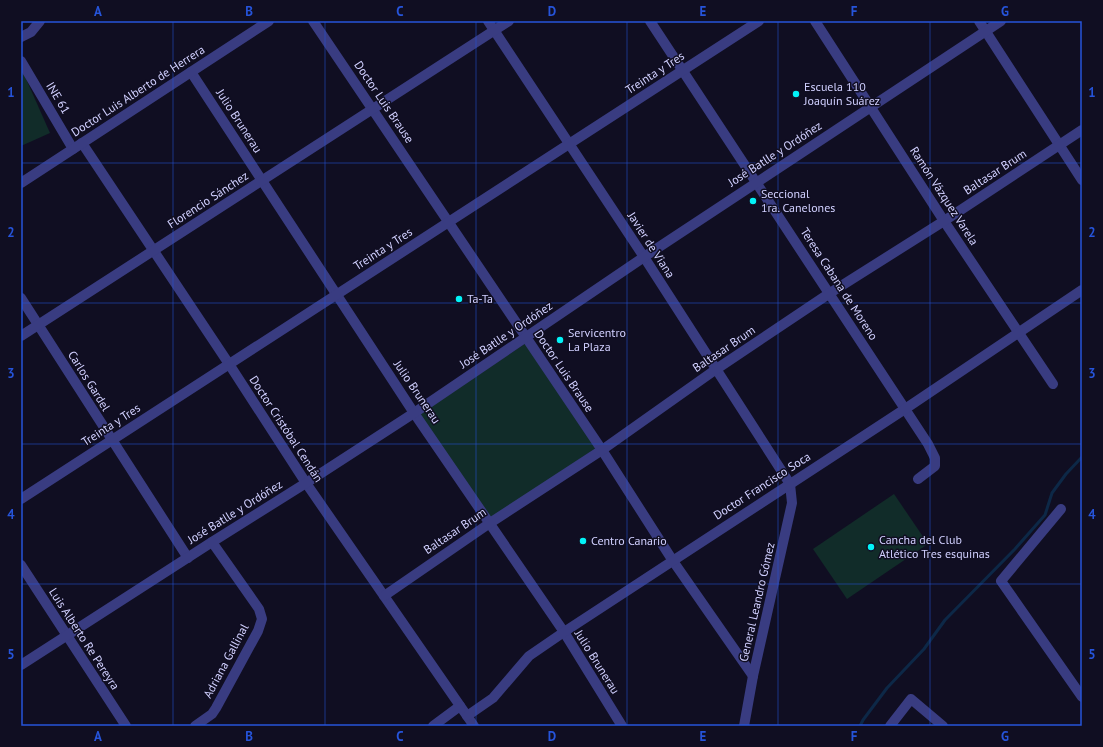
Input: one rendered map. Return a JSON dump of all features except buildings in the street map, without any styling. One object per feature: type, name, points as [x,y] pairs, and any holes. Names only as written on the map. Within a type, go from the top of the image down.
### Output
[{"type":"street","points":[[21,37],[31,32],[40,21]]},
{"type":"street","name":"Doctor Luis Alberto de Herrera","points":[[21,182],[269,21]]},
{"type":"street","name":"Doctor Luis Brause","points":[[313,21],[602,450],[673,561],[753,676]]},
{"type":"street","name":"Javier de Viana","points":[[488,21],[644,257],[715,370],[790,484]]},
{"type":"street","name":"Florencio Sánchez","points":[[21,336],[509,21]]},
{"type":"street","name":"Teresa Cabana de Moreno","points":[[650,21],[928,444],[935,458],[936,466],[918,478]]},
{"type":"street","name":"Treinta y Tres","points":[[21,499],[759,21]]},
{"type":"street","name":"Ramón Vázquez Varela","points":[[815,21],[944,221],[1053,384]]},
{"type":"street","points":[[979,21],[1082,180]]},
{"type":"street","name":"José Batlle y Ordóñez","points":[[21,664],[306,483],[1001,21]]},
{"type":"street","name":"INE 61","points":[[21,61],[73,148]]},
{"type":"street","name":"Julio Brunerau","points":[[191,72],[414,412],[564,632],[622,726]]},
{"type":"street","name":"Baltasar Brum","points":[[384,596],[490,523],[602,450],[715,370],[830,293],[944,221],[1082,130]]},
{"type":"street","name":"Doctor Cristóbal Cendán","points":[[82,143],[306,483],[474,726]]},
{"type":"street","name":"Doctor Francisco Soca","points":[[467,716],[493,698],[529,656],[1082,290]]},
{"type":"street","name":"Carlos Gardel","points":[[21,298],[188,558]]},
{"type":"street","name":"General Leandro Gómez","points":[[744,726],[753,676],[792,503],[790,484]]},
{"type":"street","points":[[1061,509],[1001,581],[1082,697]]},
{"type":"street","name":"Adriana Gallinal","points":[[195,726],[212,714],[216,708],[258,632],[262,619],[259,609],[212,542]]},
{"type":"street","name":"Luis Alberto Re Pereyra","points":[[21,565],[126,726]]},
{"type":"street","points":[[890,726],[911,699],[944,726]]},
{"type":"street","points":[[433,726],[460,706]]},
{"type":"green space","points":[[23,72],[50,133],[21,146],[21,73]]},
{"type":"green space","points":[[526,343],[596,448],[490,519],[420,414]]},
{"type":"green space","name":"Cancha del Club Atlético Tres esquinas","points":[[894,494],[928,544],[847,599],[813,549]]},
{"type":"waterway","points":[[860,726],[887,688],[924,649],[945,620],[1015,549],[1045,515],[1052,493],[1066,474],[1082,457]]},
{"type":"place","name":"Escuela 110 Joaquín Suárez","points":[[796,94]]},
{"type":"place","name":"Seccional 1ra. Canelones","points":[[753,201]]},
{"type":"place","name":"Ta-Ta","points":[[459,299]]},
{"type":"place","name":"Servicentro La Plaza","points":[[560,340]]},
{"type":"place","name":"Centro Canario","points":[[583,541]]},
{"type":"place","name":"Cancha del Club Atlético Tres esquinas","points":[[871,547]]}]
